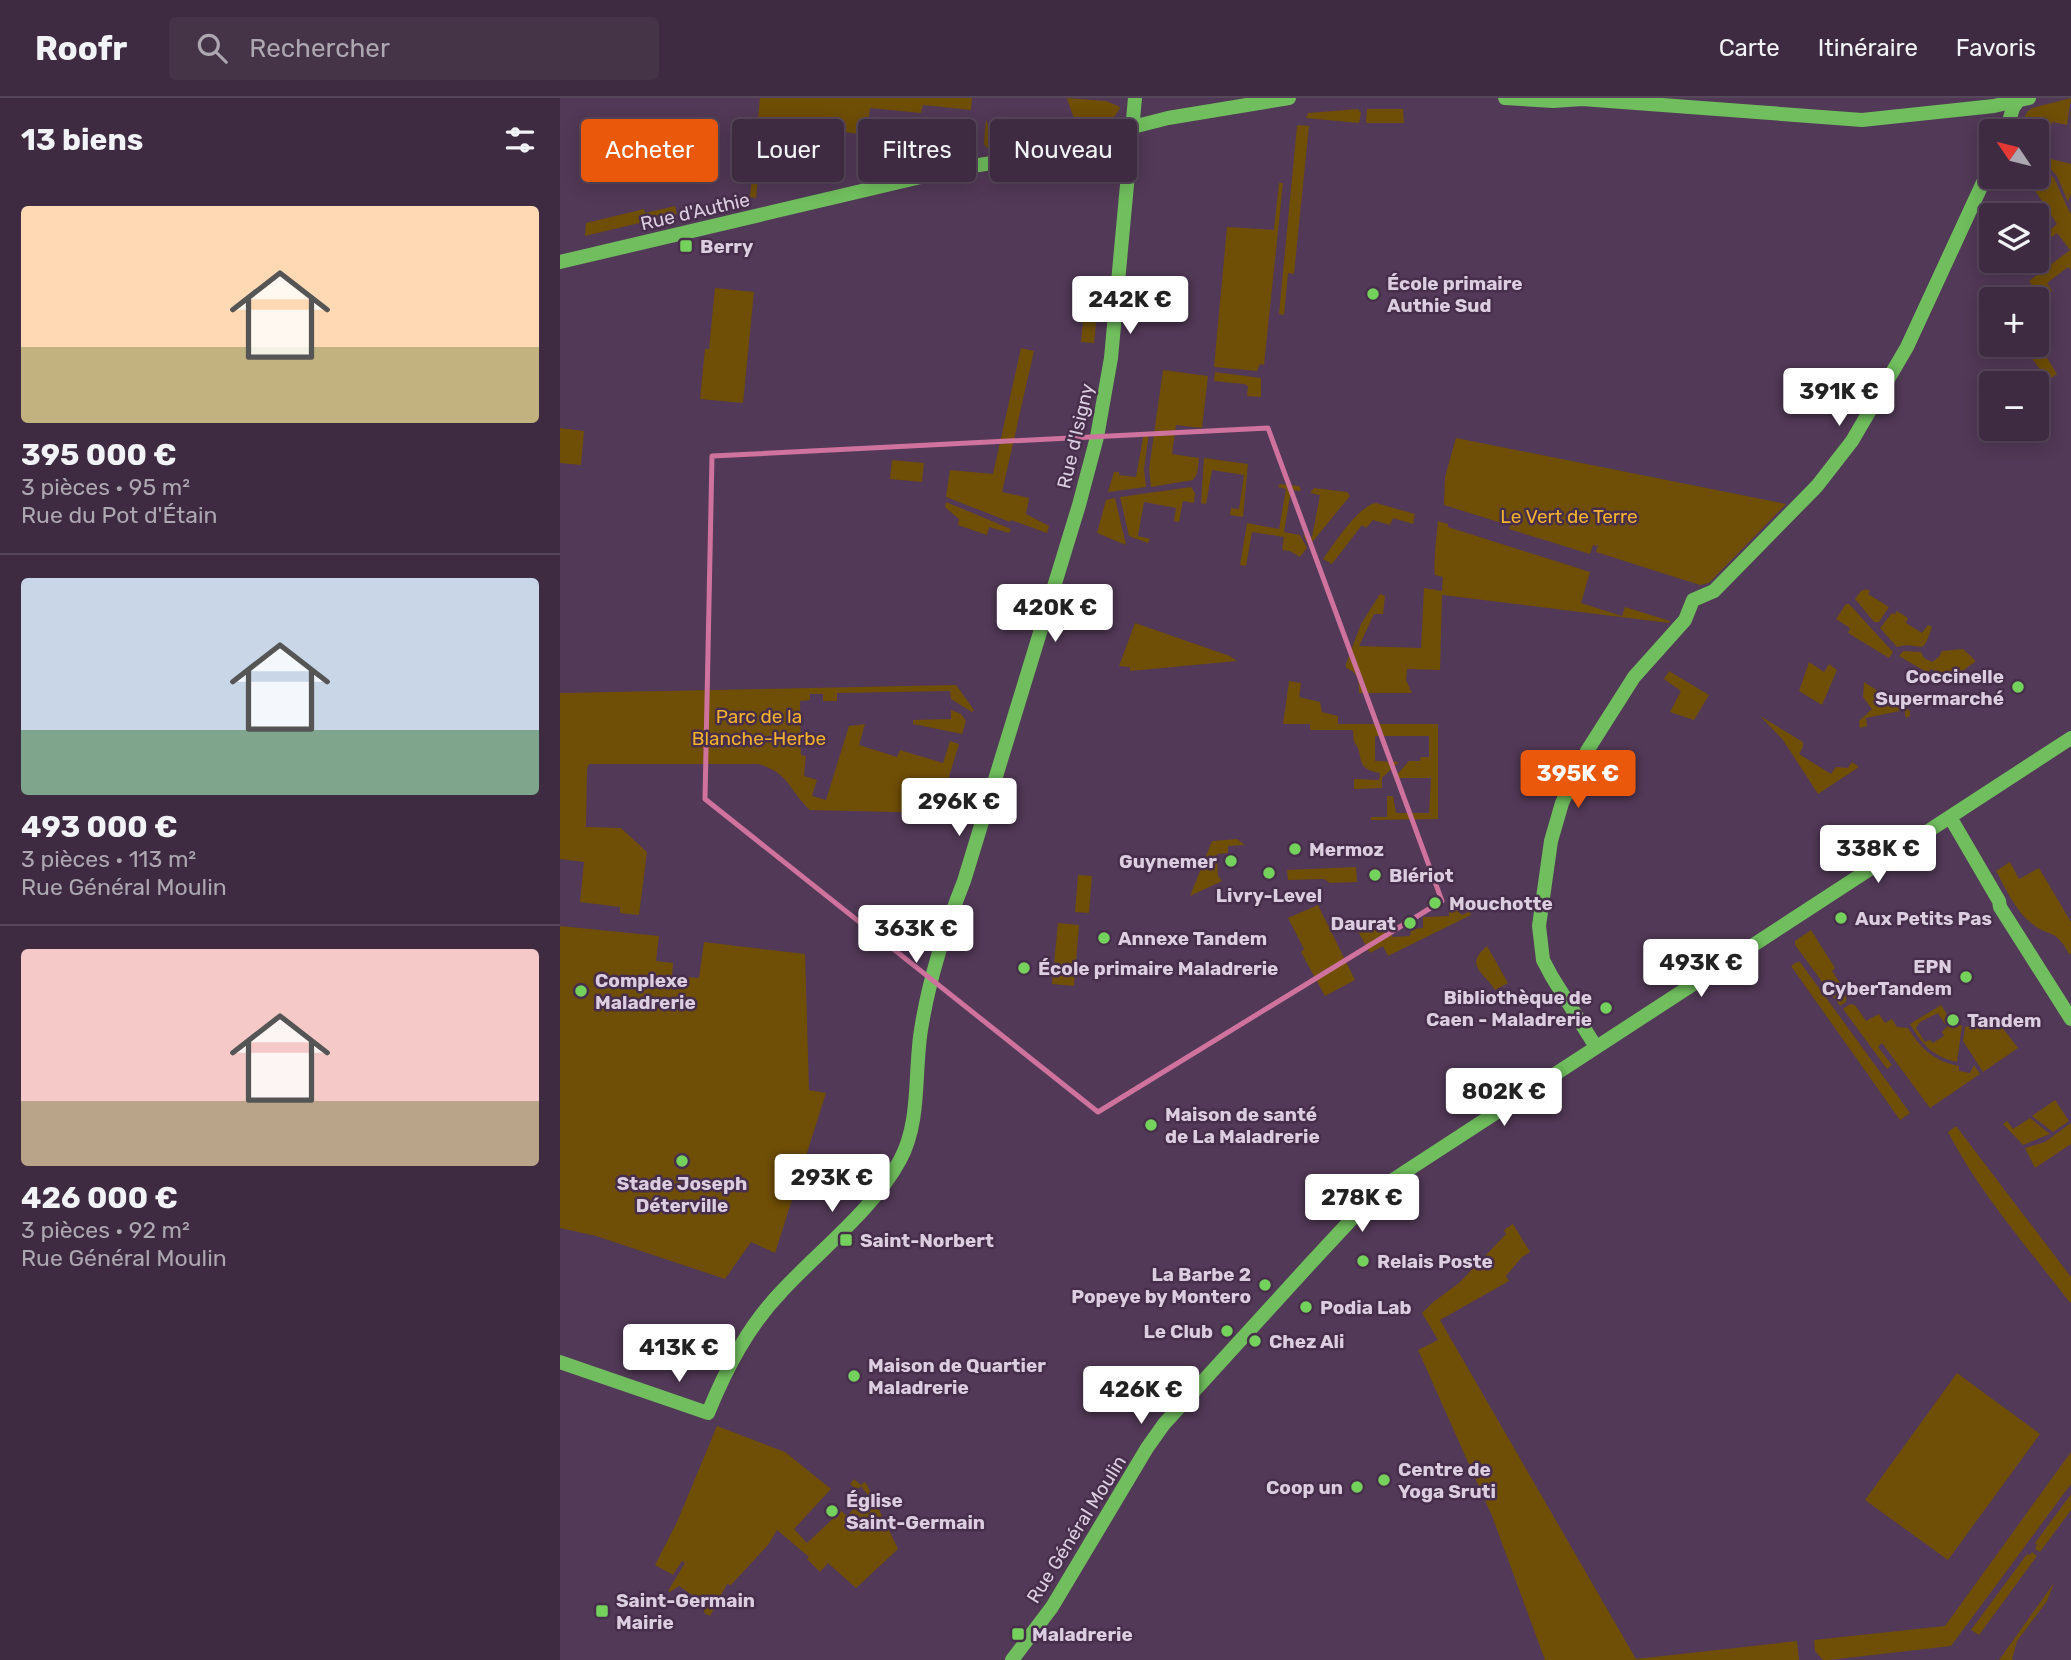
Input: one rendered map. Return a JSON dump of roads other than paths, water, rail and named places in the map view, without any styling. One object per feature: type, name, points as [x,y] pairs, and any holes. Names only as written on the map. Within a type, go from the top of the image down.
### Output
[{"type":"street","name":"Rue d'Isigny","points":[[1132,119],[1135,98]]},
{"type":"street","name":"Rue d'Authie","points":[[1137,127],[1218,108],[1289,98]]},
{"type":"street","points":[[1505,98],[1582,99],[1862,120],[1987,107],[2024,99]]},
{"type":"street","points":[[2010,119],[2013,108],[2024,99]]},
{"type":"street","name":"Rue d'Authie","points":[[560,262],[990,161]]},
{"type":"street","name":"Rue d'Isigny","points":[[560,1362],[708,1413],[733,1356],[758,1318],[874,1197],[901,1158],[912,1124],[920,1032],[934,968],[955,900],[964,881],[1079,505],[1103,407],[1111,358],[1126,182]]},
{"type":"street","points":[[1596,1047],[1552,978],[1543,960],[1539,936],[1544,881],[1551,841],[1562,803],[1587,751],[1612,709],[1634,677],[1685,620],[1693,600],[1714,591],[1816,486],[1852,441],[1907,347],[1980,189]]},
{"type":"street","name":"Rue Général Moulin","points":[[1012,1660],[1052,1606],[1164,1424],[1368,1201],[1393,1179],[2071,738]]},
{"type":"street","points":[[1950,817],[2011,926],[2071,1019]]},
{"type":"street","points":[[1999,901],[2006,904],[2071,1002]]},
{"type":"place","name":"Berry","points":[[686,246]]},
{"type":"place","name":"École primaire Authie Sud","points":[[1373,294]]},
{"type":"place","name":"Coccinelle Supermarché","points":[[2018,687]]},
{"type":"place","name":"Mermoz","points":[[1295,849]]},
{"type":"place","name":"Guynemer","points":[[1231,861]]},
{"type":"place","name":"Livry-Level","points":[[1269,873]]},
{"type":"place","name":"Blériot","points":[[1375,875]]},
{"type":"place","name":"Mouchotte","points":[[1435,903]]},
{"type":"place","name":"Aux Petits Pas","points":[[1841,918]]},
{"type":"place","name":"Daurat","points":[[1410,923]]},
{"type":"place","name":"Annexe Tandem","points":[[1104,938]]},
{"type":"place","name":"École primaire Maladrerie","points":[[1024,968]]},
{"type":"place","name":"EPN CyberTandem","points":[[1966,977]]},
{"type":"place","name":"Complexe Maladrerie","points":[[581,991]]},
{"type":"place","name":"Bibliothèque de Caen - Maladrerie","points":[[1606,1008]]},
{"type":"place","name":"Tandem","points":[[1953,1020]]},
{"type":"place","name":"Maison de santé de La Maladrerie","points":[[1151,1125]]},
{"type":"place","name":"Stade Joseph Déterville","points":[[682,1161]]},
{"type":"place","name":"Saint-Norbert","points":[[846,1240]]},
{"type":"place","name":"Relais Poste","points":[[1363,1261]]},
{"type":"place","name":"La Barbe 2 Popeye by Montero","points":[[1265,1285]]},
{"type":"place","name":"Podia Lab","points":[[1306,1307]]},
{"type":"place","name":"Le Club","points":[[1227,1331]]},
{"type":"place","name":"Chez Ali","points":[[1255,1341]]},
{"type":"place","name":"Maison de Quartier Maladrerie","points":[[854,1376]]},
{"type":"place","name":"Centre de Yoga Sruti","points":[[1384,1480]]},
{"type":"place","name":"Coop un","points":[[1357,1487]]},
{"type":"place","name":"Église Saint-Germain","points":[[832,1511]]},
{"type":"place","name":"Saint-Germain Mairie","points":[[602,1611]]},
{"type":"place","name":"Maladrerie","points":[[1018,1634]]},
{"type":"park label","name":"Le Vert de Terre","points":[[1569,516]]},
{"type":"park label","name":"Parc de la Blanche-Herbe","points":[[759,727]]}]
